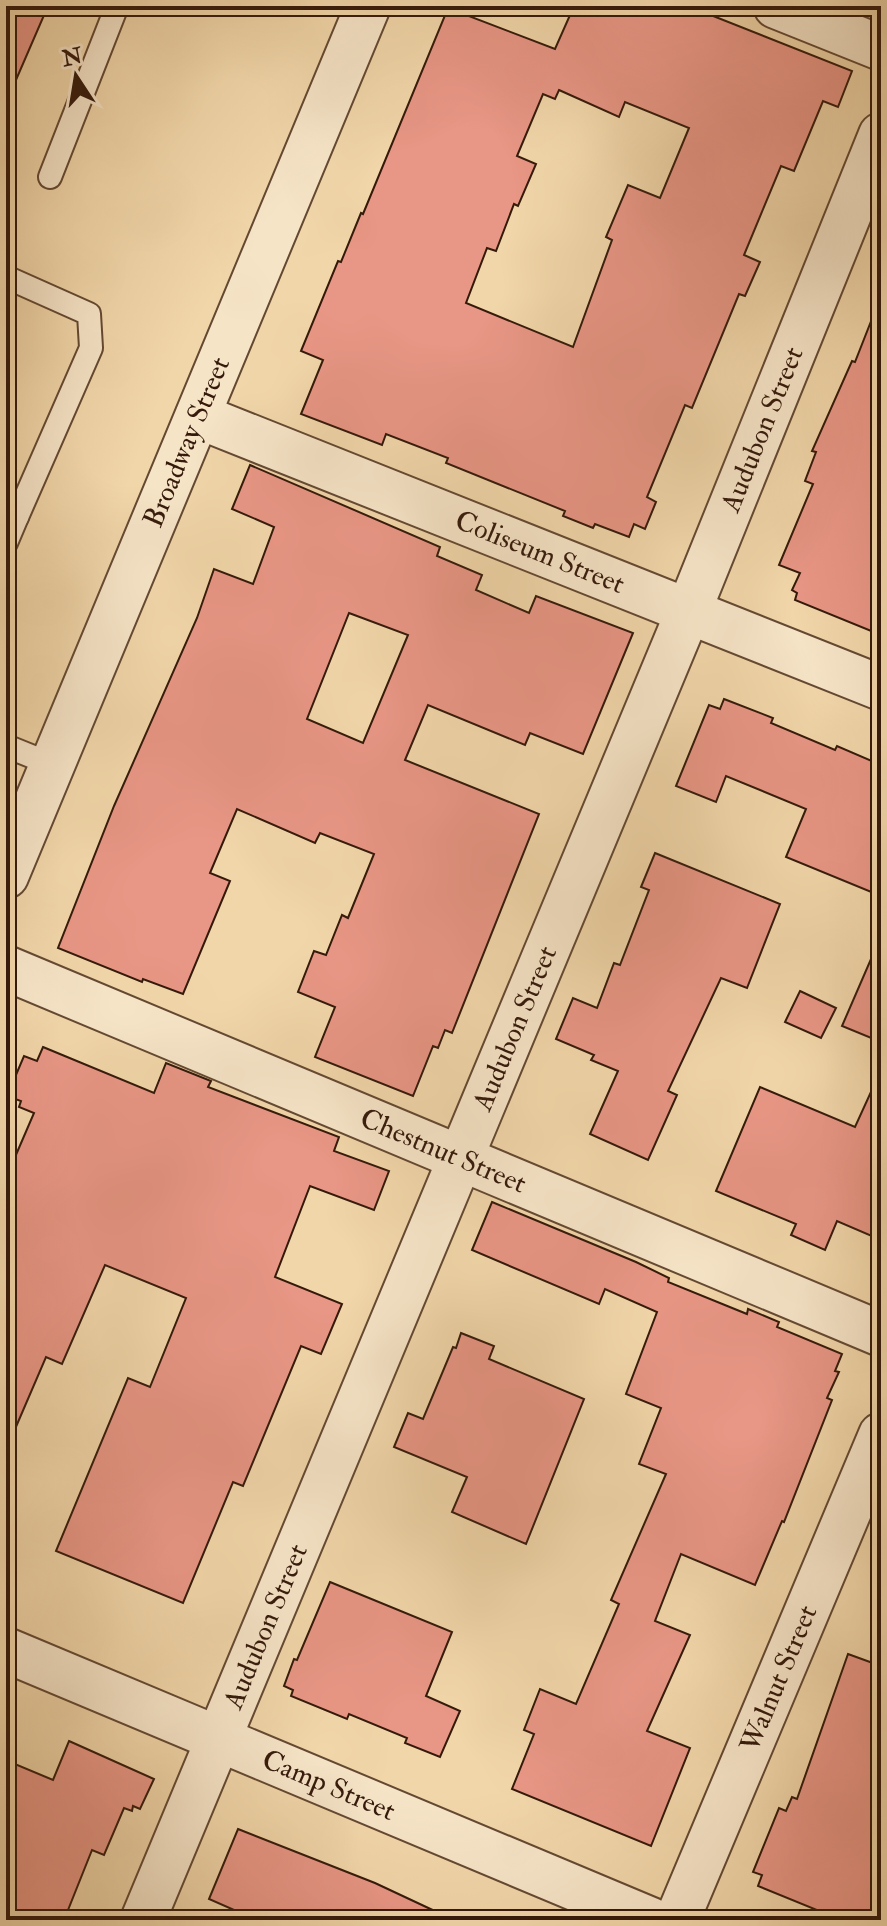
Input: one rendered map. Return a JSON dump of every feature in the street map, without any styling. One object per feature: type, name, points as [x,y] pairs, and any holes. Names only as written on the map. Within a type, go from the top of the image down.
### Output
[{"type":"street","name":"Broadway Street","points":[[6,876],[368,6]]},
{"type":"street","points":[[776,6],[881,48]]},
{"type":"street","name":"Audubon Street","points":[[143,1920],[689,610],[881,135]]},
{"type":"street","name":"Coliseum Street","points":[[198,416],[881,688]]},
{"type":"street","name":"Chestnut Street","points":[[6,968],[881,1334]]},
{"type":"street","name":"Walnut Street","points":[[677,1920],[881,1435]]},
{"type":"street","name":"Camp Street","points":[[6,1650],[651,1920]]},
{"type":"lane","points":[[50,177],[117,6]]},
{"type":"lane","points":[[6,277],[89,314],[91,348],[12,515],[6,543]]},
{"type":"lane","points":[[6,746],[53,765]]},
{"type":"building","points":[[6,6],[48,6],[6,103]]},
{"type":"building","points":[[574,6],[688,6],[852,71],[838,107],[823,101],[794,171],[781,166],[744,255],[760,262],[745,296],[739,294],[692,408],[685,405],[647,497],[656,502],[645,529],[634,524],[629,537],[563,516],[565,511],[446,463],[448,458],[386,434],[382,445],[301,414],[323,360],[301,351],[338,261],[341,262],[363,214],[448,8],[555,49]],"holes":[[[559,90],[619,117],[625,102],[689,128],[660,198],[628,185],[606,237],[612,240],[573,347],[466,303],[487,248],[496,251],[514,204],[518,206],[536,164],[517,156],[543,94],[555,99]]]},
{"type":"building","points":[[879,301],[881,635],[795,600],[797,593],[792,590],[800,573],[779,565],[813,484],[805,481],[816,452],[812,451],[852,361],[855,362]]},
{"type":"building","points":[[250,465],[440,547],[437,556],[482,575],[476,590],[529,613],[536,596],[633,633],[583,754],[530,733],[525,745],[428,705],[405,760],[539,814],[452,1033],[445,1030],[438,1048],[433,1046],[413,1096],[315,1057],[335,1007],[298,992],[314,951],[326,955],[342,915],[348,918],[374,854],[320,833],[315,843],[237,809],[210,873],[230,881],[183,994],[143,979],[142,982],[58,948],[114,806],[197,618],[214,569],[253,584],[274,527],[232,509]],"holes":[[[349,613],[408,635],[363,743],[307,719]]]},
{"type":"building","points":[[724,699],[773,718],[771,723],[835,750],[837,746],[881,765],[881,896],[786,857],[806,809],[726,776],[716,802],[676,786],[709,705],[720,709]]},
{"type":"building","points":[[655,853],[780,904],[747,988],[721,978],[668,1091],[677,1095],[648,1160],[590,1134],[618,1071],[591,1060],[594,1055],[556,1039],[573,998],[597,1008],[614,963],[620,965],[649,890],[641,887]]},
{"type":"building","points":[[881,936],[881,1042],[842,1026]]},
{"type":"building","points":[[800,991],[836,1008],[821,1038],[785,1022]]},
{"type":"building","points":[[43,1047],[154,1093],[166,1063],[211,1081],[208,1087],[339,1137],[334,1151],[389,1171],[374,1210],[310,1186],[275,1277],[342,1304],[321,1354],[301,1346],[243,1486],[233,1482],[183,1603],[56,1551],[128,1378],[150,1387],[186,1298],[105,1265],[62,1364],[46,1357],[6,1450],[6,1178],[34,1113],[19,1107],[21,1101],[7,1096],[24,1056],[37,1061]]},
{"type":"building","points":[[881,1070],[881,1240],[837,1221],[825,1250],[791,1235],[796,1224],[716,1191],[760,1087],[855,1127]]},
{"type":"building","points":[[492,1202],[636,1262],[669,1278],[668,1282],[747,1314],[748,1309],[779,1322],[777,1327],[842,1354],[835,1371],[839,1372],[827,1398],[832,1400],[784,1522],[755,1585],[681,1554],[655,1621],[690,1635],[647,1731],[690,1748],[651,1846],[512,1789],[534,1734],[524,1730],[540,1689],[576,1704],[619,1604],[611,1600],[666,1474],[639,1464],[661,1408],[626,1394],[657,1312],[605,1289],[599,1304],[472,1250]]},
{"type":"building","points":[[461,1333],[494,1346],[489,1359],[584,1399],[526,1544],[452,1512],[467,1477],[394,1447],[408,1413],[423,1419]]},
{"type":"building","points":[[330,1582],[452,1632],[426,1696],[460,1711],[440,1757],[405,1743],[407,1738],[349,1714],[347,1719],[291,1696],[293,1690],[284,1686]]},
{"type":"building","points":[[848,1654],[881,1666],[881,1920],[833,1920],[816,1913],[817,1910],[758,1886],[762,1875],[753,1872],[779,1808],[786,1811],[792,1797],[797,1799]]},
{"type":"building","points":[[69,1741],[154,1779],[140,1809],[133,1806],[132,1811],[124,1808],[104,1855],[92,1850],[64,1920],[6,1920],[6,1785],[15,1764],[53,1780]]},
{"type":"building","points":[[238,1829],[375,1883],[454,1920],[257,1920],[209,1899]]}]
